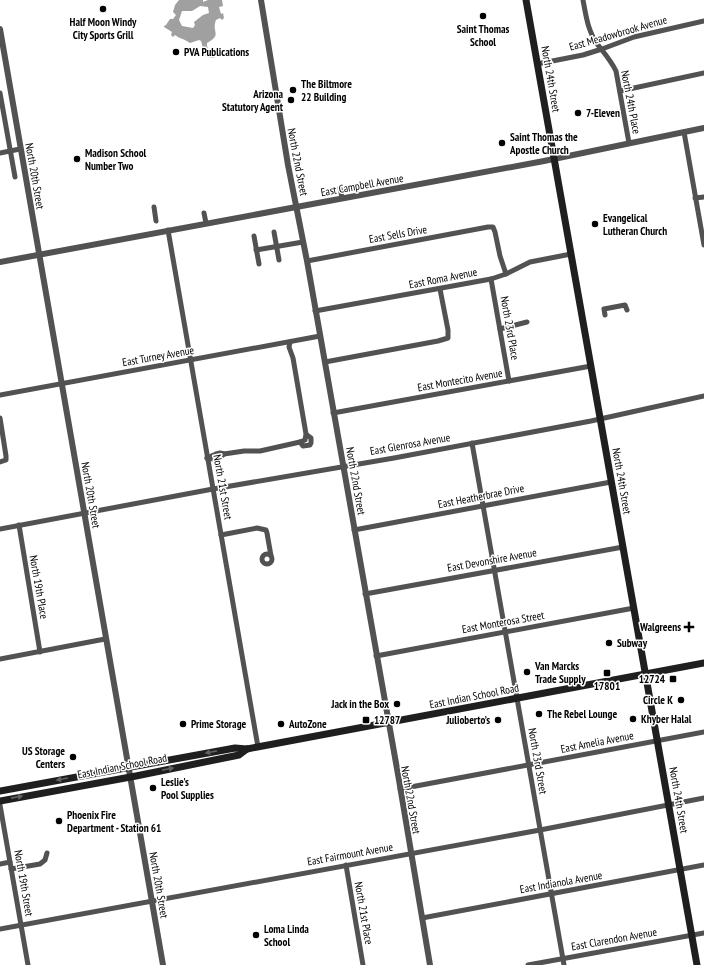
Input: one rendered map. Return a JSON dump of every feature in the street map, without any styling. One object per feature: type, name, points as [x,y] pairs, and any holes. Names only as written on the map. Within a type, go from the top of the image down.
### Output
[{"type":"main road","name":"North 24th Street","points":[[526,0],[697,965]]},
{"type":"main road","name":"East Indian School Road","points":[[0,791],[235,748],[247,749],[258,747],[704,663]]},
{"type":"main road","name":"East Indian School Road","points":[[0,801],[239,755],[247,749]]},
{"type":"street","name":"North 22nd Street","points":[[260,0],[430,965]]},
{"type":"street","name":"North 24th Place","points":[[583,0],[589,27],[598,44],[612,63],[618,77],[629,143]]},
{"type":"street","name":"East Meadowbrook Avenue","points":[[537,64],[583,55],[648,33],[704,21]]},
{"type":"street","name":"North 20th Street","points":[[0,29],[1,48],[163,965]]},
{"type":"street","points":[[620,91],[704,73]]},
{"type":"street","name":"North 20th Street","points":[[0,93],[15,177]]},
{"type":"street","name":"East Campbell Avenue","points":[[0,262],[554,159],[704,128]]},
{"type":"street","points":[[684,132],[704,245]]},
{"type":"street","points":[[0,153],[20,149]]},
{"type":"street","points":[[340,188],[342,198]]},
{"type":"street","points":[[695,198],[704,196]]},
{"type":"street","points":[[154,207],[156,221]]},
{"type":"street","points":[[204,213],[206,224]]},
{"type":"street","name":"East Sells Drive","points":[[307,261],[493,227],[506,274]]},
{"type":"street","name":"North 21st Street","points":[[168,230],[258,747]]},
{"type":"street","points":[[274,232],[279,260]]},
{"type":"street","points":[[254,236],[259,264]]},
{"type":"street","points":[[256,250],[303,242]]},
{"type":"street","name":"East Roma Avenue","points":[[315,311],[491,279],[506,274],[530,262],[571,254]]},
{"type":"street","name":"North 23rd Place","points":[[491,279],[509,381]]},
{"type":"street","points":[[324,362],[448,338],[448,330],[440,289]]},
{"type":"street","points":[[605,315],[604,309],[625,305],[627,310]]},
{"type":"street","points":[[500,329],[527,322]]},
{"type":"street","name":"East Turney Avenue","points":[[0,395],[320,336]]},
{"type":"street","points":[[207,458],[212,454],[260,451],[306,440],[307,435],[293,358],[293,347],[290,342]]},
{"type":"street","name":"East Montecito Avenue","points":[[333,413],[590,366]]},
{"type":"street","name":"East Glenrosa Avenue","points":[[0,529],[213,488],[600,419],[704,396]]},
{"type":"street","points":[[0,418],[6,460],[0,462]]},
{"type":"street","name":"North 23rd Street","points":[[472,443],[564,965]]},
{"type":"street","name":"East Heatherbrae Drive","points":[[354,530],[612,482]]},
{"type":"street","name":"North 19th Place","points":[[18,525],[40,652]]},
{"type":"street","points":[[221,535],[262,528],[266,530],[267,533],[271,556]]},
{"type":"street","name":"East Devonshire Avenue","points":[[365,594],[623,547]]},
{"type":"street","name":"East Monterosa Street","points":[[376,656],[634,608]]},
{"type":"street","points":[[0,659],[105,639]]},
{"type":"street","name":"East Amelia Avenue","points":[[400,789],[704,732]]},
{"type":"street","name":"East Fairmount Avenue","points":[[0,929],[669,806],[704,798]]},
{"type":"street","name":"North 19th Street","points":[[0,805],[28,965]]},
{"type":"street","points":[[11,869],[40,864],[45,860],[47,853]]},
{"type":"street","points":[[0,864],[10,862]]},
{"type":"street","name":"North 21st Place","points":[[346,865],[364,965]]},
{"type":"street","name":"East Indianola Avenue","points":[[422,918],[704,865]]},
{"type":"street","name":"East Clarendon Avenue","points":[[528,965],[704,933]]},
{"type":"shaded area","points":[[179,0],[203,0],[203,2],[208,0],[222,0],[223,6],[219,7],[224,18],[222,20],[220,18],[216,20],[216,35],[207,43],[207,47],[214,55],[214,58],[204,55],[201,41],[199,40],[190,43],[175,35],[173,37],[171,35],[172,32],[164,27],[170,19],[173,19],[176,15],[173,12],[175,5]],"holes":[[[200,6],[208,7],[209,13],[203,15],[194,22],[195,25],[193,28],[182,26],[179,20],[182,11],[192,11]]]},
{"type":"place","name":"Half Moon Windy City Sports Grill","points":[[103,9]]},
{"type":"place","name":"Saint Thomas School","points":[[483,16]]},
{"type":"place","name":"PVA Publications","points":[[176,52]]},
{"type":"place","name":"The Biltmore 22 Building","points":[[293,90]]},
{"type":"place","name":"Arizona Statutory Agent","points":[[291,100]]},
{"type":"place","name":"7-Eleven","points":[[578,113]]},
{"type":"place","name":"Saint Thomas the Apostle Church","points":[[502,143]]},
{"type":"place","name":"Madison School Number Two","points":[[77,159]]},
{"type":"place","name":"Evangelical Lutheran Church","points":[[595,224]]},
{"type":"place","name":"Walgreens","points":[[689,627]]},
{"type":"place","name":"Subway","points":[[609,643]]},
{"type":"place","name":"Van Marcks Trade Supply","points":[[527,672]]},
{"type":"place","name":"17801","points":[[607,673]]},
{"type":"place","name":"12724","points":[[673,679]]},
{"type":"place","name":"Circle K","points":[[681,700]]},
{"type":"place","name":"Jack in the Box","points":[[397,704]]},
{"type":"place","name":"The Rebel Lounge","points":[[539,714]]},
{"type":"place","name":"Khyber Halal","points":[[633,719]]},
{"type":"place","name":"12787","points":[[366,720]]},
{"type":"place","name":"Julioberto’s","points":[[498,720]]},
{"type":"place","name":"Prime Storage","points":[[183,724]]},
{"type":"place","name":"AutoZone","points":[[281,724]]},
{"type":"place","name":"US Storage Centers","points":[[73,757]]},
{"type":"place","name":"Leslie's Pool Supplies","points":[[153,788]]},
{"type":"place","name":"Phoenix Fire Department - Station 61","points":[[59,821]]},
{"type":"place","name":"Loma Linda School","points":[[256,935]]}]
